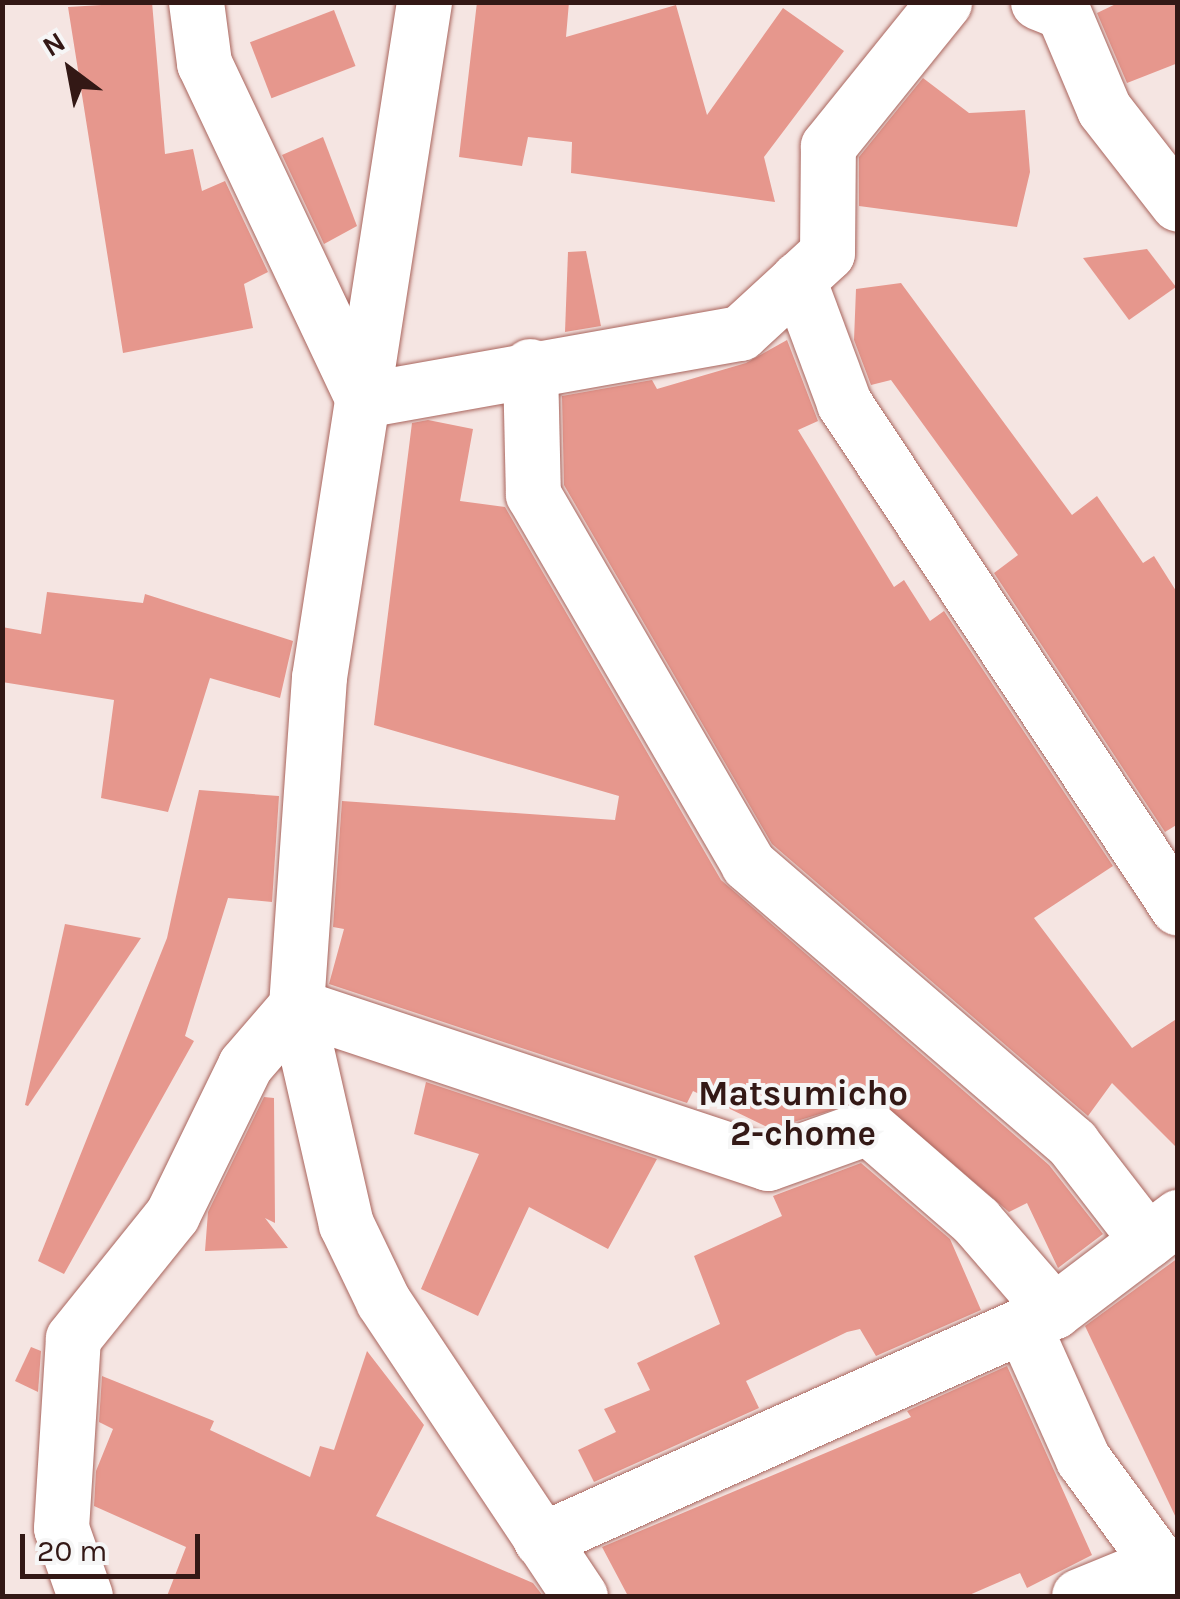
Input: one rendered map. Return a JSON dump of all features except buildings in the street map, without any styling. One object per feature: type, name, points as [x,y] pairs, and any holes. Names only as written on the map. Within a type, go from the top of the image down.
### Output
[{"type":"street","points":[[196,2],[204,63],[363,400]]},
{"type":"street","points":[[424,2],[319,677],[296,1006],[346,1224],[383,1301],[580,1596]]},
{"type":"street","points":[[363,400],[530,366],[740,333],[828,253],[828,146],[944,2]]},
{"type":"street","points":[[1038,2],[1063,12],[1104,109],[1178,204]]},
{"type":"street","points":[[798,280],[844,402],[1178,908]]},
{"type":"street","points":[[530,366],[533,494],[748,864],[1072,1143],[1162,1228],[1038,1318],[541,1540]]},
{"type":"street","points":[[296,1006],[768,1162],[868,1127],[976,1221],[1038,1318],[1083,1459],[1167,1577],[1079,1596]]},
{"type":"street","points":[[86,1596],[61,1528],[73,1338],[172,1215],[245,1065],[296,1006]]},
{"type":"district","name":"Matsumicho 2-chome","points":[[803,1114]]}]
